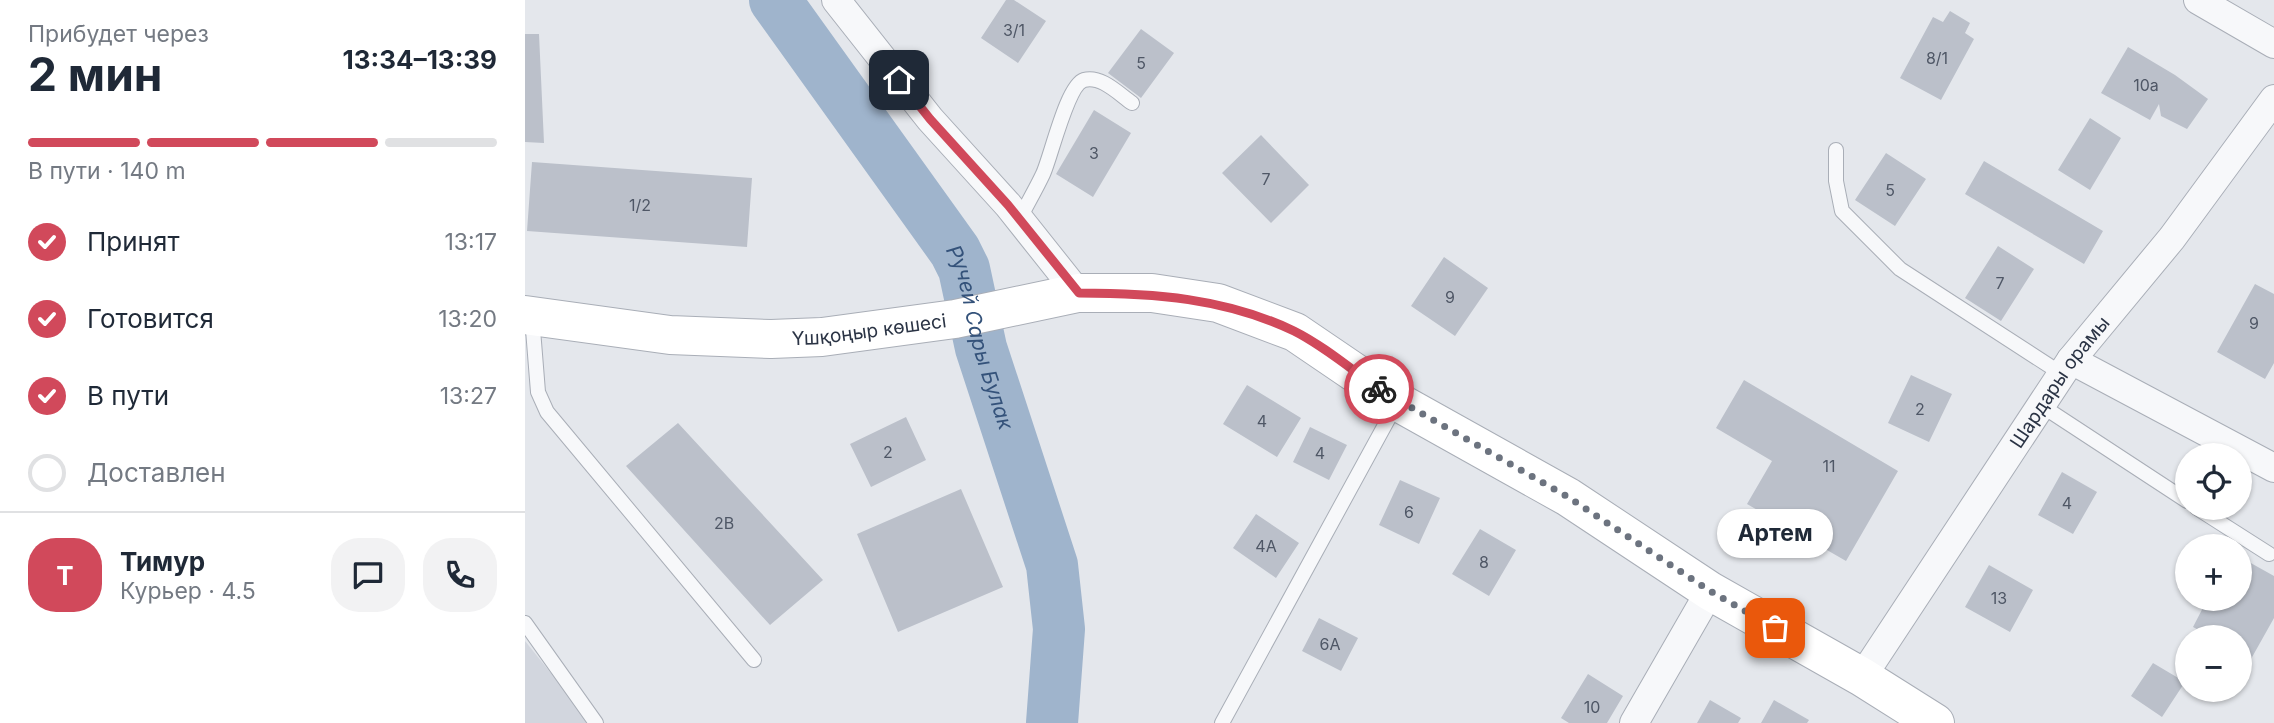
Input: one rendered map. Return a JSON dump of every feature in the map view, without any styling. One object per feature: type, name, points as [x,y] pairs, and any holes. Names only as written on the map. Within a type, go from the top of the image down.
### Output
[{"type":"main road","name":"Үшқоңыр көшесі","points":[[528,315],[670,335],[771,339],[822,337],[955,319],[1079,293],[1152,293],[1218,303],[1295,332],[1398,402],[1568,497],[1710,591],[1862,677],[1935,723]]},
{"type":"street","points":[[836,0],[930,119],[1020,218],[1079,293]]},
{"type":"street","points":[[2198,0],[2274,44]]},
{"type":"street","name":"Шардары орамы","points":[[1862,677],[2066,367],[2172,238],[2274,99]]},
{"type":"street","points":[[2066,367],[2274,468]]},
{"type":"street","points":[[1634,723],[1710,591]]},
{"type":"lane","points":[[1020,218],[1044,172],[1067,104],[1079,82],[1087,79],[1102,81],[1132,103]]},
{"type":"lane","points":[[1836,150],[1836,181],[1842,211],[1900,269],[2066,367]]},
{"type":"lane","points":[[528,315],[538,392],[547,412],[754,660]]},
{"type":"lane","points":[[1222,723],[1398,402]]},
{"type":"lane","points":[[2042,406],[2175,493]]},
{"type":"lane","points":[[2216,520],[2269,554]]},
{"type":"lane","points":[[525,623],[596,723]]},
{"type":"shaded area","points":[[525,641],[591,723],[525,723]]},
{"type":"building","points":[[1006,0],[1014,0],[1046,21],[1018,63],[981,38]]},
{"type":"building","points":[[1950,11],[1970,23],[1965,33],[1974,39],[1941,100],[1900,78],[1933,17],[1943,22]]},
{"type":"building","points":[[1141,29],[1174,53],[1141,98],[1108,73]]},
{"type":"building","points":[[525,34],[539,34],[544,143],[525,142]]},
{"type":"building","points":[[2128,47],[2175,75],[2208,99],[2187,129],[2161,116],[2159,104],[2150,120],[2101,93]]},
{"type":"building","points":[[1094,110],[1131,133],[1093,197],[1056,174]]},
{"type":"building","points":[[2090,118],[2121,138],[2090,190],[2058,170]]},
{"type":"building","points":[[1261,135],[1309,185],[1271,223],[1222,173]]},
{"type":"building","points":[[1886,153],[1926,179],[1895,226],[1855,200]]},
{"type":"building","points":[[1984,161],[2103,231],[2084,264],[1965,194]]},
{"type":"building","points":[[532,162],[752,178],[747,247],[527,231]]},
{"type":"building","points":[[1998,246],[2034,269],[2001,321],[1965,298]]},
{"type":"building","points":[[1444,257],[1488,288],[1455,336],[1411,306]]},
{"type":"building","points":[[2255,284],[2274,294],[2274,363],[2265,379],[2217,352]]},
{"type":"building","points":[[1911,375],[1952,394],[1929,442],[1888,423]]},
{"type":"building","points":[[1744,380],[1898,471],[1846,561],[1747,504],[1772,461],[1716,428]]},
{"type":"building","points":[[1247,385],[1301,418],[1277,457],[1223,424]]},
{"type":"building","points":[[906,417],[926,460],[871,487],[850,444]]},
{"type":"building","points":[[678,423],[823,580],[770,625],[626,466]]},
{"type":"building","points":[[1310,427],[1347,445],[1329,480],[1293,462]]},
{"type":"building","points":[[2062,472],[2097,492],[2073,534],[2038,515]]},
{"type":"building","points":[[1400,480],[1440,498],[1419,544],[1379,525]]},
{"type":"building","points":[[961,489],[1003,587],[898,632],[857,534]]},
{"type":"building","points":[[1256,514],[1299,543],[1276,578],[1233,548]]},
{"type":"building","points":[[1480,529],[1516,550],[1489,596],[1452,574]]},
{"type":"building","points":[[2252,564],[2274,576],[2274,618],[2252,657],[2252,625],[2194,625],[2201,611],[2252,611]]},
{"type":"building","points":[[1989,565],[2033,590],[2010,632],[1965,607]]},
{"type":"building","points":[[1319,618],[1358,638],[1341,671],[1302,651]]},
{"type":"building","points":[[2153,663],[2175,676],[2175,697],[2162,717],[2131,696]]},
{"type":"building","points":[[1588,674],[1623,696],[1607,723],[1569,723],[1561,718]]},
{"type":"building","points":[[1710,700],[1741,718],[1738,723],[1697,723]]},
{"type":"building","points":[[1774,700],[1809,720],[1807,723],[1761,723]]},
{"type":"waterway","name":"Ручей Сары Булак","points":[[775,0],[955,251],[964,269],[981,348],[1052,565],[1059,629],[1052,723]]},
{"type":"way so far","points":[[1379,389],[1568,497],[1710,591],[1775,628]]},
{"type":"place","name":"Артем","points":[[1775,628]]},
{"type":"route","points":[[899,80],[930,119],[1008,205],[1079,293],[1152,293],[1218,303],[1295,332],[1379,389]]}]
